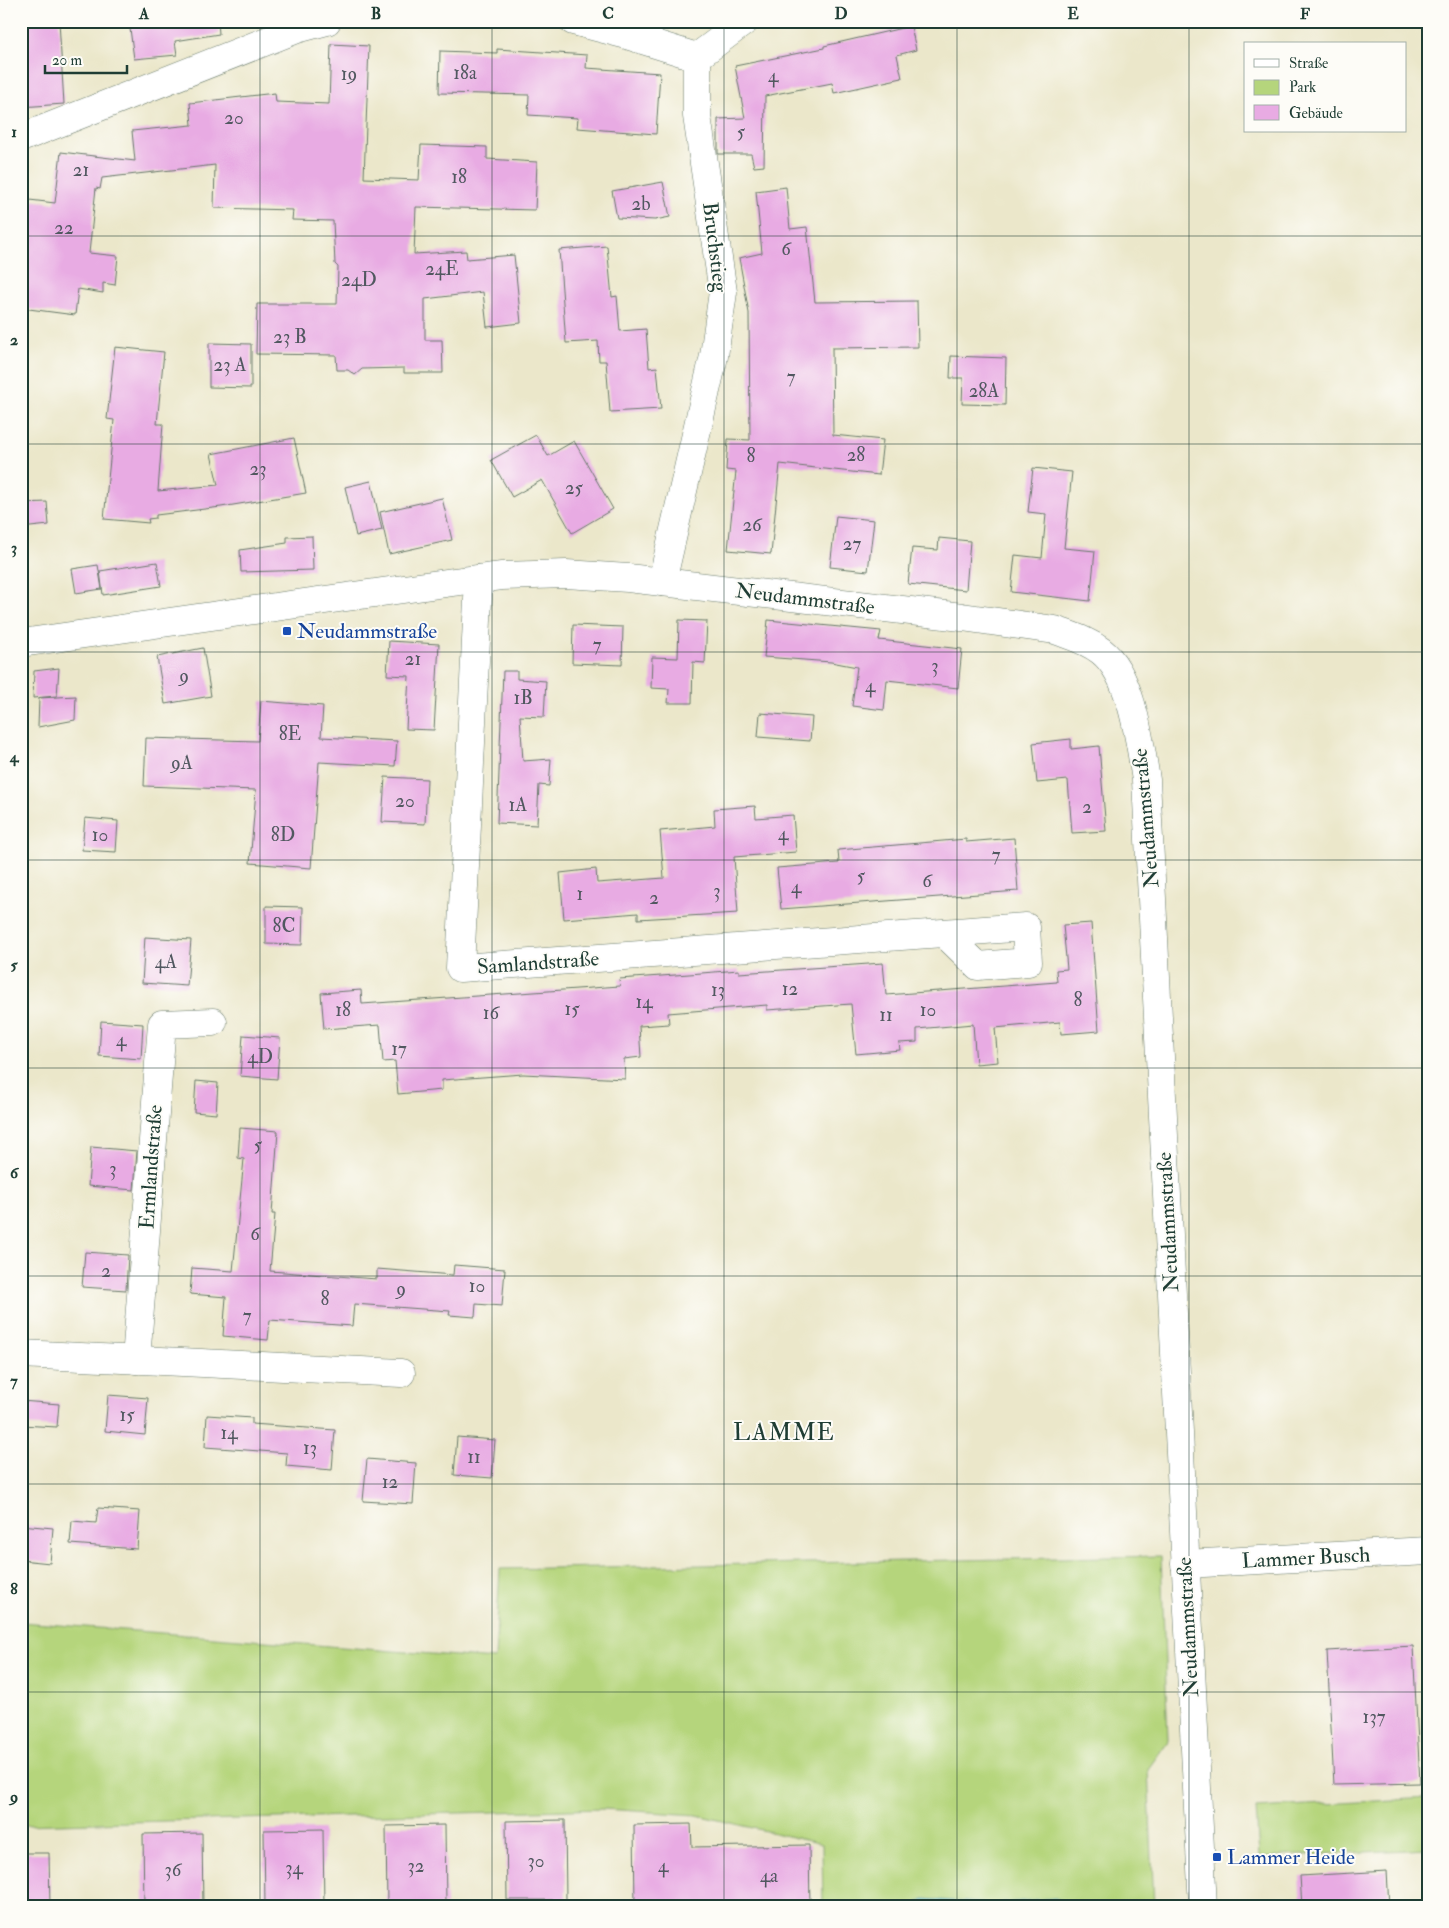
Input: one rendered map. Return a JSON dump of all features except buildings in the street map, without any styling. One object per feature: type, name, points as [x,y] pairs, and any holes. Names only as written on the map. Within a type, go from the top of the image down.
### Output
[{"type":"street","points":[[21,138],[297,29],[327,21]]},
{"type":"street","points":[[573,21],[697,57],[746,21]]},
{"type":"street","name":"Bruchstieg","points":[[662,582],[714,356],[723,292],[697,116],[697,57]]},
{"type":"street","name":"Neudammstraße","points":[[21,643],[502,576],[566,574],[662,582],[1055,630],[1082,639],[1102,651],[1115,666],[1125,684],[1138,734],[1146,780],[1203,1907]]},
{"type":"street","name":"Samlandstraße","points":[[479,579],[460,968],[945,934]]},
{"type":"street","name":"Ermlandstraße","points":[[136,1360],[162,1024],[213,1022]]},
{"type":"street","points":[[21,1354],[401,1373]]},
{"type":"street","name":"Lammer Busch","points":[[1185,1564],[1428,1552]]},
{"type":"green space","points":[[1161,1556],[1168,1741],[1148,1769],[1154,1907],[823,1907],[822,1844],[697,1815],[604,1809],[21,1825],[21,1622],[495,1659],[500,1569]]},
{"type":"green space","points":[[1428,1798],[1428,1849],[1259,1857],[1256,1808]]},
{"type":"water","points":[[1055,1898],[1081,1907],[910,1907],[924,1899],[993,1904]]},
{"type":"place","name":"Neudammstraße","points":[[287,631]]},
{"type":"place","name":"Lammer Heide","points":[[1217,1857]]},
{"type":"district","name":"LAMME","points":[[784,1432]]}]
